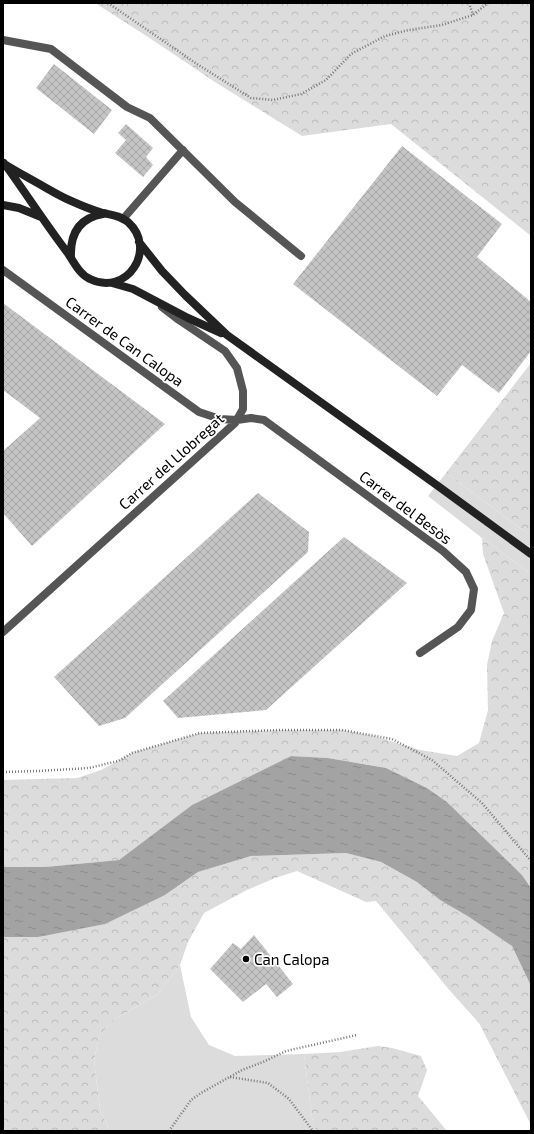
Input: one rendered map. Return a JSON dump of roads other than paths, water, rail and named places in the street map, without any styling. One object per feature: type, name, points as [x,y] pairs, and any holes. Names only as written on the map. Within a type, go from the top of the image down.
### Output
[{"type":"main road","points":[[3,163],[68,200],[104,213],[115,215],[129,222],[136,232],[140,242],[162,271],[185,295],[228,335],[531,554]]},
{"type":"main road","points":[[3,163],[78,270],[89,279],[132,289],[188,318],[228,335]]},
{"type":"main road","points":[[3,206],[20,208],[41,216]]},
{"type":"main road","points":[[71,258],[72,239],[78,228],[91,217],[104,213]]},
{"type":"main road","points":[[111,283],[124,278],[134,269],[138,263],[140,242]]},
{"type":"street","points":[[3,40],[51,49],[127,107],[150,118],[235,202],[301,256]]},
{"type":"street","points":[[123,218],[183,150]]},
{"type":"street","name":"Carrer de Can Calopa","points":[[3,270],[199,412],[220,419],[237,420]]},
{"type":"street","name":"Carrer del Llobregat","points":[[3,632],[229,429],[237,420],[243,408],[243,391],[237,368],[225,351],[179,320],[154,300]]},
{"type":"street","name":"Carrer del Besòs","points":[[237,420],[251,418],[264,420],[443,551],[466,572],[474,589],[470,610],[458,626],[420,653]]},
{"type":"water","points":[[291,756],[328,758],[386,768],[427,788],[447,802],[522,875],[531,888],[531,986],[512,946],[469,917],[440,900],[417,882],[381,862],[346,853],[251,856],[198,872],[165,895],[105,924],[38,937],[3,937],[3,867],[45,867],[119,860],[192,805]]},
{"type":"place","name":"Can Calopa","points":[[246,959]]}]
